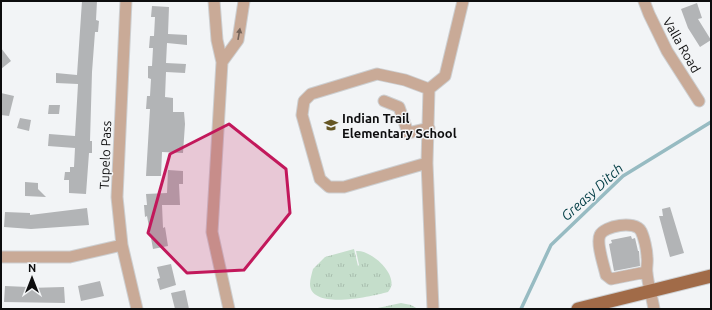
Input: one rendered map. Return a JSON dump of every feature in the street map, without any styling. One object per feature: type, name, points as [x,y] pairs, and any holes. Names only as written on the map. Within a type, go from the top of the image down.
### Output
[{"type":"main road","points":[[578,309],[711,276]]},
{"type":"street","name":"Tupelo Pass","points":[[126,1],[117,197],[122,245],[137,309]]},
{"type":"street","points":[[214,1],[217,40],[222,62],[212,232],[229,309]]},
{"type":"street","points":[[222,62],[238,40],[244,1]]},
{"type":"street","points":[[429,89],[445,76],[463,1]]},
{"type":"street","name":"Valla Road","points":[[644,1],[667,51],[698,101]]},
{"type":"street","points":[[427,163],[344,187],[329,187],[320,179],[302,115],[304,101],[311,94],[377,74],[405,80],[429,89]]},
{"type":"street","points":[[429,89],[427,163],[433,309]]},
{"type":"street","points":[[384,101],[400,106],[408,133],[429,128]]},
{"type":"street","points":[[646,272],[611,279],[606,275],[598,241],[604,230],[630,224],[637,227],[641,231],[648,258],[646,272],[652,291],[654,309]]},
{"type":"street","points":[[1,257],[70,257],[122,245]]},
{"type":"highlighted area","points":[[229,124],[286,169],[290,213],[244,270],[187,273],[148,233],[170,154]]},
{"type":"green space","points":[[354,249],[358,266],[356,251],[369,254],[383,265],[391,279],[391,286],[388,292],[368,297],[342,300],[320,297],[313,292],[310,284],[313,269],[325,257]]},
{"type":"green space","points":[[401,303],[411,305],[418,309],[373,309]]},
{"type":"building","points":[[82,1],[97,1],[96,20],[99,21],[98,32],[95,32],[90,141],[92,141],[92,153],[89,153],[86,194],[69,193],[69,180],[64,180],[65,172],[70,172],[70,167],[74,167],[75,148],[48,146],[49,134],[75,136],[78,84],[56,83],[56,73],[77,75]]},
{"type":"building","points":[[697,3],[702,18],[698,19],[711,40],[700,47],[688,28],[681,9]]},
{"type":"building","points":[[152,6],[169,7],[168,34],[187,35],[187,45],[167,43],[166,63],[186,64],[185,73],[166,72],[165,97],[173,98],[173,112],[184,112],[185,124],[183,153],[162,152],[161,176],[146,176],[150,109],[146,109],[147,96],[150,96],[151,79],[148,78],[148,66],[152,66],[153,48],[149,48],[150,36],[154,36],[155,17],[151,17]]},
{"type":"building","points":[[1,48],[11,61],[1,69]]},
{"type":"building","points":[[1,93],[14,96],[9,116],[1,115]]},
{"type":"building","points":[[49,105],[60,105],[59,114],[48,114]]},
{"type":"building","points":[[20,118],[31,120],[29,131],[17,128]]},
{"type":"building","points":[[168,170],[183,171],[183,184],[179,184],[180,205],[162,205],[163,228],[165,227],[168,246],[153,249],[147,216],[145,217],[144,205],[147,205],[146,194],[167,193]]},
{"type":"building","points":[[25,182],[38,183],[38,189],[46,197],[25,196]]},
{"type":"building","points":[[670,207],[684,253],[670,257],[659,216],[663,216],[662,209]]},
{"type":"building","points":[[87,208],[89,225],[31,229],[4,227],[5,212],[30,213],[30,215]]},
{"type":"building","points":[[631,236],[632,239],[635,238],[639,251],[640,266],[614,271],[609,244],[612,243],[611,240]]},
{"type":"building","points":[[171,264],[176,285],[160,290],[157,279],[160,278],[157,267]]},
{"type":"building","points":[[100,281],[104,296],[81,301],[78,286]]},
{"type":"building","points":[[5,286],[28,288],[64,287],[65,303],[4,302]]},
{"type":"building","points":[[185,290],[189,309],[175,309],[171,293]]},
{"type":"waterway","name":"Greasy Ditch","points":[[521,309],[551,245],[623,176],[711,122]]},
{"type":"place","name":"Indian Trail Elementary School","points":[[331,125]]}]
